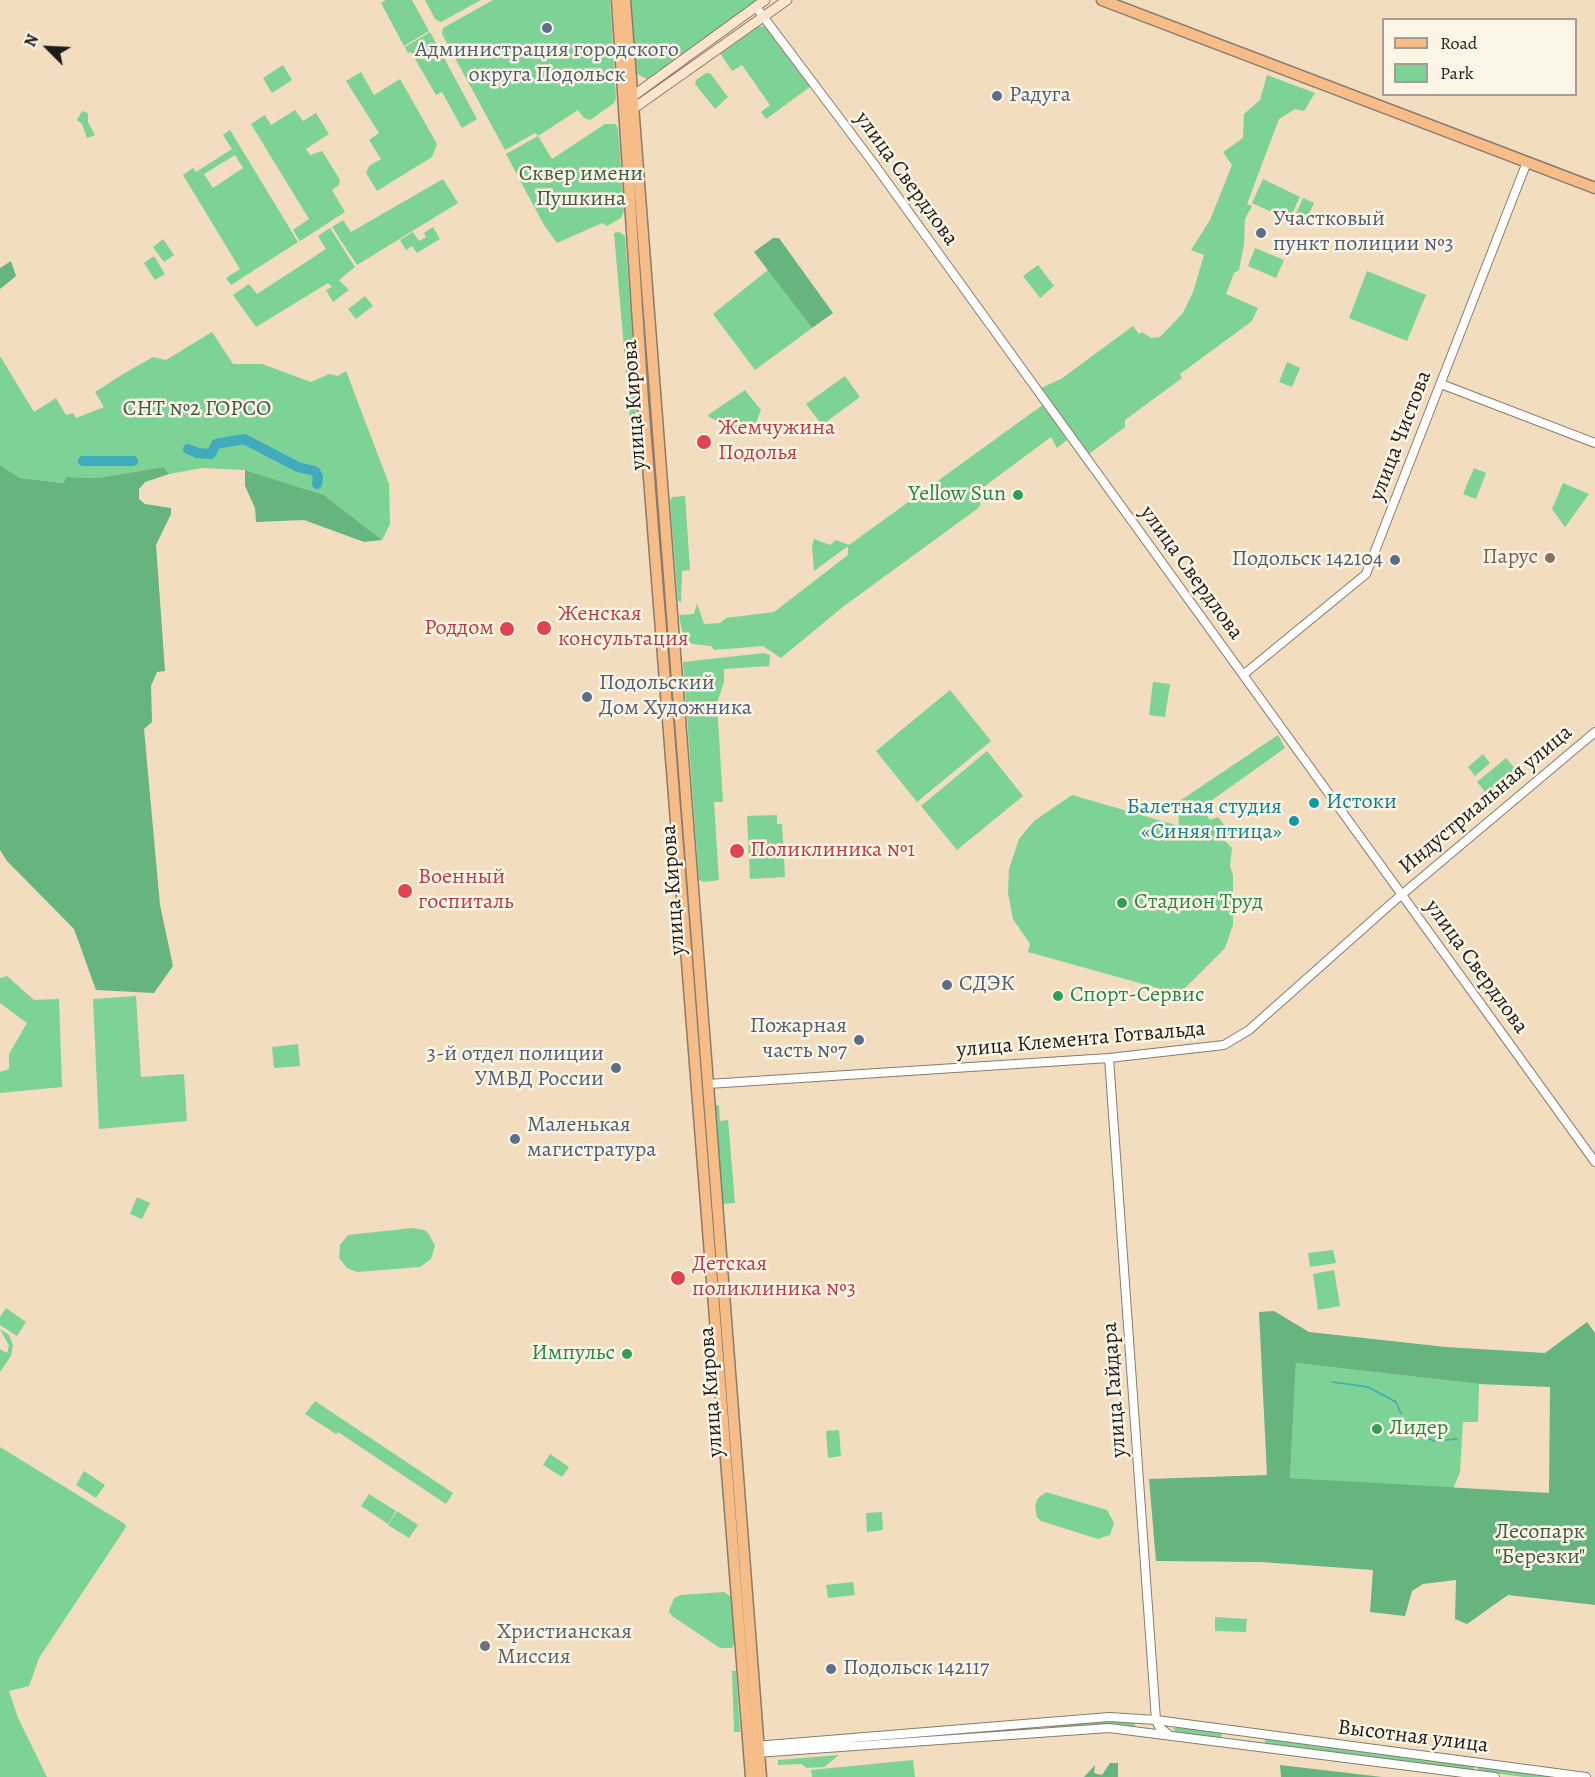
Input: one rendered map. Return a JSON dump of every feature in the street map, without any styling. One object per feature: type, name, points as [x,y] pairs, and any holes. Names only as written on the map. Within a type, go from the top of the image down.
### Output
[{"type":"main road","name":"улица Кирова","points":[[617,0],[636,217],[755,1749],[761,1777]]},
{"type":"main road","name":"улица Кирова","points":[[625,0],[633,95],[627,109]]},
{"type":"main road","points":[[633,95],[765,0]]},
{"type":"main road","points":[[627,109],[787,0]]},
{"type":"main road","points":[[1102,0],[1595,188]]},
{"type":"main road","name":"улица Кирова","points":[[653,457],[708,1084],[755,1749],[751,1777]]},
{"type":"street","name":"улица Свердлова","points":[[756,7],[887,182],[1595,1162]]},
{"type":"street","name":"улица Чистова","points":[[1243,675],[1366,574],[1527,162]]},
{"type":"street","points":[[1441,384],[1595,443]]},
{"type":"street","name":"Индустриальная улица","points":[[1401,895],[1595,732]]},
{"type":"street","name":"улица Клемента Готвальда","points":[[708,1084],[1109,1058],[1200,1050],[1224,1045],[1241,1036],[1401,895]]},
{"type":"street","name":"улица Гайдара","points":[[1109,1058],[1156,1720]]},
{"type":"street","name":"Высотная улица","points":[[913,1738],[1036,1723],[1109,1717],[1156,1720],[1586,1777]]},
{"type":"street","points":[[1141,1731],[1148,1729],[1156,1720],[1159,1727],[1168,1734]]},
{"type":"street","points":[[1036,1723],[1037,1733]]},
{"type":"street","name":"Высотная улица","points":[[755,1749],[1109,1728],[1495,1777]]},
{"type":"street","points":[[1234,1743],[1235,1731]]},
{"type":"green space","points":[[386,0],[412,0],[429,31],[404,46],[381,3]]},
{"type":"green space","points":[[425,0],[481,0],[441,22],[435,19]]},
{"type":"green space","points":[[493,0],[610,0],[616,98],[614,103],[590,120],[584,118],[578,110],[538,136],[535,133],[505,150],[442,34],[443,28]]},
{"type":"green space","points":[[631,0],[760,0],[649,80],[637,74]]},
{"type":"green space","points":[[765,26],[810,87],[766,119],[761,112],[770,105],[742,65],[732,71],[720,53],[756,27]]},
{"type":"green space","points":[[430,32],[477,119],[462,128],[442,92],[436,95],[411,52],[408,53],[405,47]]},
{"type":"green space","points":[[283,65],[292,80],[272,93],[263,78]]},
{"type":"green space","points":[[361,72],[374,95],[400,79],[437,144],[432,157],[377,191],[366,173],[369,166],[381,159],[369,140],[379,133],[346,81]]},
{"type":"green space","points":[[710,73],[728,97],[715,109],[695,84],[696,80]]},
{"type":"green space","points":[[1267,75],[1315,93],[1304,111],[1295,109],[1279,119],[1247,204],[1252,206],[1245,219],[1244,244],[1239,270],[1234,273],[1226,294],[1258,308],[1252,321],[1180,374],[1182,378],[1125,420],[1125,427],[1089,454],[1041,388],[1061,379],[1133,326],[1139,334],[1142,332],[1151,338],[1160,337],[1183,313],[1193,292],[1204,255],[1191,250],[1210,220],[1232,165],[1223,152],[1243,138],[1244,114],[1260,100]]},
{"type":"green space","points":[[295,110],[303,121],[316,113],[329,134],[306,149],[310,155],[322,151],[340,180],[339,185],[332,190],[345,212],[300,241],[293,230],[309,219],[251,124],[265,115],[271,125]]},
{"type":"green space","points":[[82,111],[88,113],[88,122],[95,135],[87,138],[82,124],[77,120]]},
{"type":"green space","name":"Сквер имени Пушкина","points":[[605,124],[615,124],[618,128],[624,211],[621,218],[607,226],[602,223],[557,243],[544,225],[506,154],[538,136],[552,159]]},
{"type":"green space","points":[[230,130],[298,242],[231,285],[226,278],[240,269],[183,175],[193,168],[196,172],[232,149],[223,135]],"holes":[[[235,155],[243,168],[213,188],[204,174]]]},
{"type":"green space","points":[[443,179],[458,203],[357,265],[332,227],[343,220],[351,232]]},
{"type":"green space","points":[[1263,179],[1300,197],[1289,220],[1252,203]]},
{"type":"green space","points":[[1303,198],[1314,203],[1303,227],[1292,222]]},
{"type":"green space","points":[[433,227],[440,239],[417,253],[412,246],[406,250],[400,240],[413,232],[419,241],[426,237],[424,233]]},
{"type":"green space","points":[[330,228],[355,267],[339,280],[349,290],[333,302],[326,290],[332,287],[328,283],[256,327],[233,295],[249,284],[257,294],[326,249],[318,236]]},
{"type":"green space","points":[[619,232],[625,236],[638,411],[635,412],[641,448],[633,453],[614,233]]},
{"type":"green space","points":[[773,238],[779,238],[833,313],[812,328],[754,252]]},
{"type":"green space","points":[[163,239],[174,255],[164,262],[153,247]]},
{"type":"green space","points":[[1255,248],[1284,260],[1276,278],[1248,266]]},
{"type":"green space","points":[[154,256],[165,274],[155,280],[144,263]]},
{"type":"green space","points":[[11,261],[16,276],[0,289],[0,268]]},
{"type":"green space","points":[[1038,265],[1054,286],[1040,298],[1023,276]]},
{"type":"green space","points":[[768,270],[812,328],[755,370],[713,314]]},
{"type":"green space","points":[[1367,271],[1426,295],[1407,341],[1349,318]]},
{"type":"green space","points":[[365,296],[373,306],[356,319],[348,309]]},
{"type":"green space","name":"СНТ №2 ГОРСО","points":[[212,332],[233,364],[262,364],[311,382],[329,374],[338,376],[346,371],[389,484],[390,524],[382,540],[324,495],[245,470],[202,468],[169,474],[164,467],[98,478],[66,477],[65,483],[20,478],[0,465],[0,356],[34,412],[56,398],[66,415],[73,413],[76,418],[104,407],[95,392],[123,374],[153,357],[166,360]]},
{"type":"green space","points":[[1287,362],[1300,368],[1292,387],[1279,382]]},
{"type":"green space","points":[[845,376],[860,397],[822,425],[806,404]]},
{"type":"green space","points":[[745,390],[761,410],[756,423],[748,429],[739,432],[709,417],[708,415]]},
{"type":"green space","points":[[1044,404],[1067,440],[1057,448],[1051,437],[974,494],[981,504],[977,509],[844,606],[781,658],[763,646],[714,650],[711,646],[692,644],[683,636],[679,615],[694,614],[697,603],[704,624],[720,623],[726,618],[774,612],[848,555],[848,546],[814,571],[812,546],[814,539],[830,545],[836,540],[849,545]]},
{"type":"green space","points":[[0,465],[20,478],[64,483],[66,477],[98,478],[164,467],[169,474],[145,482],[139,489],[139,499],[145,504],[171,508],[171,514],[156,545],[165,671],[157,672],[151,686],[152,722],[144,729],[160,905],[173,966],[154,993],[96,990],[74,929],[7,861],[0,850]]},
{"type":"green space","points":[[1474,468],[1486,473],[1476,499],[1463,494]]},
{"type":"green space","points":[[245,470],[324,495],[382,540],[364,542],[304,520],[256,522],[255,508],[245,486]]},
{"type":"green space","points":[[1563,483],[1589,494],[1565,527],[1552,509]]},
{"type":"green space","points":[[685,496],[690,570],[682,571],[681,602],[678,601],[670,501],[672,497]]},
{"type":"green space","points":[[764,653],[770,655],[769,666],[724,669],[724,682],[717,703],[723,802],[714,802],[719,880],[704,882],[699,880],[683,662]]},
{"type":"green space","points":[[1153,682],[1170,684],[1165,717],[1149,715]]},
{"type":"green space","points":[[950,690],[991,741],[917,802],[876,751]]},
{"type":"green space","name":"Стадион Труд","points":[[1278,735],[1285,748],[1201,808],[1210,820],[1218,817],[1231,834],[1224,840],[1232,848],[1230,866],[1233,875],[1233,925],[1225,948],[1179,994],[1028,952],[1030,944],[1013,919],[1008,893],[1009,869],[1019,839],[1034,821],[1072,795],[1179,826],[1178,802]]},
{"type":"green space","points":[[987,751],[1023,796],[957,850],[921,806]]},
{"type":"green space","points":[[1483,754],[1490,763],[1475,776],[1468,767]]},
{"type":"green space","points":[[1506,758],[1518,772],[1489,797],[1477,782]]},
{"type":"green space","points":[[777,815],[777,824],[782,824],[785,877],[750,879],[747,816]]},
{"type":"green space","points":[[7,976],[34,1000],[59,999],[62,1087],[0,1093],[0,1072],[9,1069],[9,1054],[27,1023],[0,1003],[0,978]]},
{"type":"green space","points":[[136,996],[141,1077],[184,1074],[187,1121],[99,1129],[93,999]]},
{"type":"green space","points":[[298,1044],[300,1066],[274,1068],[272,1047]]},
{"type":"green space","points":[[715,1105],[719,1105],[720,1121],[728,1120],[735,1203],[722,1204]]},
{"type":"green space","points":[[137,1197],[150,1203],[142,1219],[130,1214]]},
{"type":"green space","points":[[412,1228],[424,1230],[429,1234],[435,1246],[431,1259],[420,1267],[357,1272],[347,1268],[339,1258],[340,1245],[348,1235]]},
{"type":"green space","points":[[1333,1250],[1336,1263],[1310,1267],[1308,1253]]},
{"type":"green space","points":[[1334,1270],[1340,1306],[1318,1310],[1313,1274]]},
{"type":"green space","points":[[6,1308],[26,1322],[17,1336],[0,1325],[0,1317]]},
{"type":"green space","name":"Лесопарк \"Березки\"","points":[[1274,1311],[1309,1332],[1446,1347],[1545,1353],[1587,1322],[1595,1333],[1595,1605],[1508,1595],[1467,1624],[1455,1619],[1456,1580],[1423,1584],[1412,1591],[1405,1616],[1370,1612],[1373,1570],[1261,1562],[1156,1561],[1149,1479],[1267,1475],[1259,1312]],"holes":[[[1296,1363],[1479,1384],[1550,1387],[1549,1493],[1290,1478]]]},
{"type":"green space","points":[[0,1329],[9,1335],[13,1345],[11,1356],[0,1372],[0,1349],[7,1353],[9,1346]]},
{"type":"green space","name":"Лидер","points":[[1296,1363],[1479,1384],[1478,1422],[1463,1422],[1460,1472],[1453,1489],[1290,1478]]},
{"type":"green space","points":[[315,1401],[453,1493],[446,1504],[338,1432],[336,1434],[305,1414]]},
{"type":"green space","points":[[839,1430],[841,1456],[828,1458],[826,1431]]},
{"type":"green space","points":[[0,1447],[125,1524],[126,1527],[39,1658],[29,1686],[9,1691],[18,1718],[47,1777],[0,1777]]},
{"type":"green space","points":[[550,1454],[569,1467],[562,1477],[543,1465]]},
{"type":"green space","points":[[84,1471],[105,1485],[96,1498],[76,1485]]},
{"type":"green space","points":[[1046,1492],[1107,1510],[1114,1523],[1110,1535],[1098,1539],[1041,1521],[1037,1517],[1035,1506],[1038,1498]]},
{"type":"green space","points":[[369,1494],[396,1511],[388,1524],[361,1506]]},
{"type":"green space","points":[[397,1511],[418,1525],[409,1538],[388,1525]]},
{"type":"green space","points":[[882,1512],[883,1530],[867,1532],[866,1513]]},
{"type":"green space","points":[[853,1582],[855,1595],[828,1598],[826,1585]]},
{"type":"green space","points":[[724,1592],[733,1598],[736,1641],[732,1648],[720,1648],[672,1616],[669,1611],[674,1598],[681,1595]]},
{"type":"green space","points":[[1215,1617],[1247,1619],[1246,1632],[1215,1631]]},
{"type":"green space","points":[[732,1671],[736,1671],[740,1732],[734,1732]]},
{"type":"green space","points":[[1106,1721],[1135,1722],[1135,1726],[1043,1727]]},
{"type":"green space","points":[[1177,1727],[1222,1735],[1220,1738],[1176,1732],[1173,1729]]},
{"type":"green space","points":[[1265,1739],[1474,1766],[1473,1770],[1375,1758],[1265,1743]]},
{"type":"green space","points":[[839,1755],[824,1767],[807,1768],[801,1764],[778,1765],[778,1760]]},
{"type":"green space","points":[[913,1760],[915,1777],[812,1777],[811,1770]]},
{"type":"green space","points":[[1110,1763],[1118,1763],[1118,1777],[1084,1777],[1095,1765],[1094,1773],[1102,1775]]},
{"type":"green space","points":[[1280,1765],[1382,1777],[1281,1777]]},
{"type":"green space","points":[[1478,1767],[1556,1777],[1524,1777],[1478,1771]]},
{"type":"waterway","points":[[188,449],[211,454],[216,444],[244,439],[298,467],[315,471],[318,477],[317,484]]},
{"type":"waterway","points":[[83,461],[133,461]]},
{"type":"waterway","points":[[1332,1382],[1368,1387],[1396,1402],[1401,1414]]},
{"type":"waterway","points":[[1403,1420],[1406,1428],[1434,1441],[1457,1439]]},
{"type":"place","name":"Администрация городского округа Подольск","points":[[547,28]]},
{"type":"place","name":"Радуга","points":[[997,96]]},
{"type":"place","name":"Участковый пункт полиции №3","points":[[1261,233]]},
{"type":"place","name":"Жемчужина Подолья","points":[[704,442]]},
{"type":"place","name":"Yellow Sun","points":[[1018,495]]},
{"type":"place","name":"Парус","points":[[1550,558]]},
{"type":"place","name":"Подольск 142104","points":[[1395,560]]},
{"type":"place","name":"Женская консультация","points":[[544,628]]},
{"type":"place","name":"Роддом","points":[[507,629]]},
{"type":"place","name":"Подольский Дом Художника","points":[[587,697]]},
{"type":"place","name":"Истоки","points":[[1314,803]]},
{"type":"place","name":"Балетная студия «Синяя птица»","points":[[1294,821]]},
{"type":"place","name":"Поликлиника №1","points":[[737,851]]},
{"type":"place","name":"Военный госпиталь","points":[[405,891]]},
{"type":"place","name":"Стадион Труд","points":[[1122,903]]},
{"type":"place","name":"СДЭК","points":[[947,985]]},
{"type":"place","name":"Спорт-Сервис","points":[[1058,996]]},
{"type":"place","name":"Пожарная часть №7","points":[[859,1040]]},
{"type":"place","name":"3-й отдел полиции УМВД России","points":[[616,1068]]},
{"type":"place","name":"Маленькая магистратура","points":[[515,1139]]},
{"type":"place","name":"Детская поликлиника №3","points":[[678,1278]]},
{"type":"place","name":"Импульс","points":[[627,1354]]},
{"type":"place","name":"Лидер","points":[[1377,1429]]},
{"type":"place","name":"Христианская Миссия","points":[[485,1646]]},
{"type":"place","name":"Подольск 142117","points":[[831,1669]]}]
